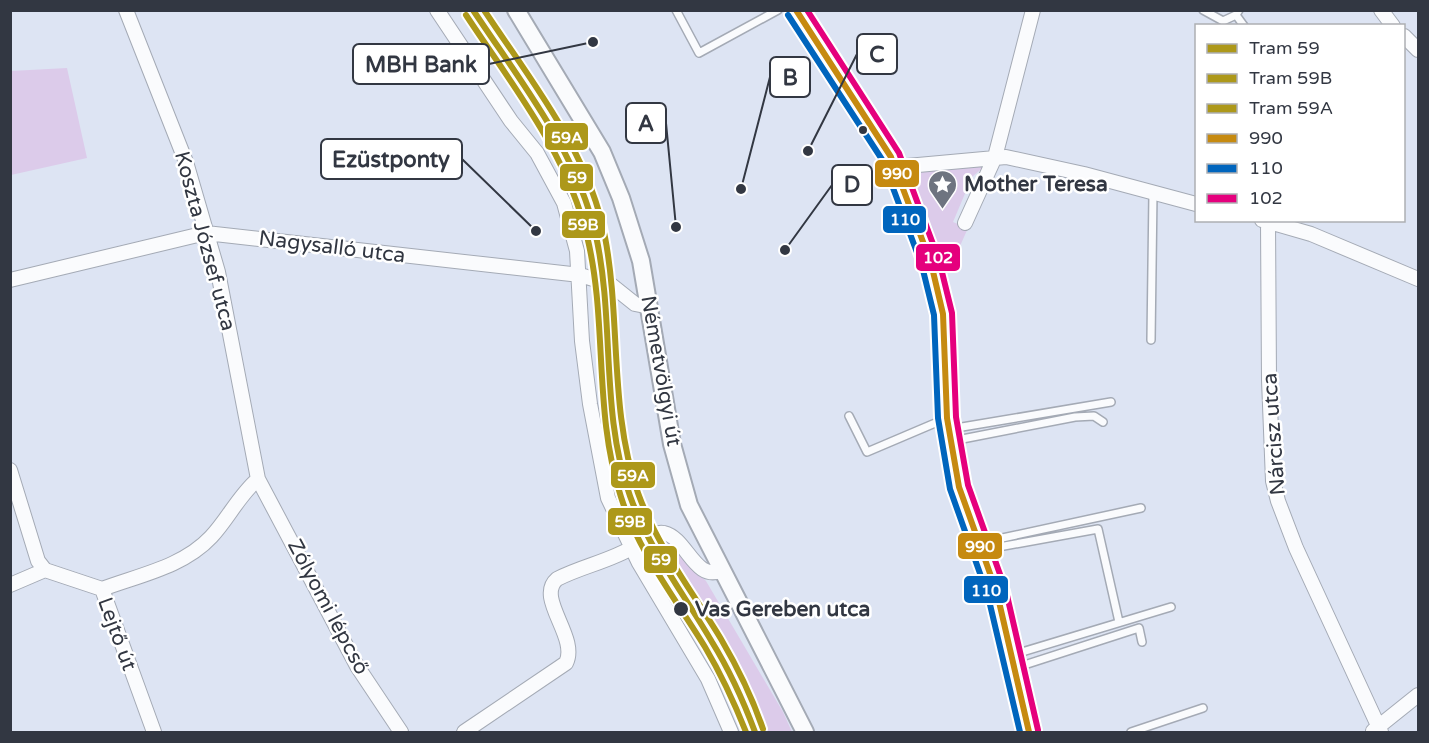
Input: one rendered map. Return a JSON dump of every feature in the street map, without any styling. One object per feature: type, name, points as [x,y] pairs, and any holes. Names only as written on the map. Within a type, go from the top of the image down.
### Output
[{"type":"street","name":"Koszta József utca","points":[[126,10],[186,162],[206,233],[225,304],[258,479]]},
{"type":"street","points":[[437,10],[511,121],[537,153],[554,183],[572,228],[580,275],[582,341],[608,498],[631,548],[708,679],[731,732]]},
{"type":"street","name":"Németvölgyi út","points":[[516,10],[602,152],[621,198],[641,261],[672,444],[689,505],[805,732]]},
{"type":"street","points":[[796,10],[896,167],[931,263],[939,298],[948,430],[959,487],[997,593],[1029,732]]},
{"type":"street","points":[[965,223],[995,157],[1033,10]]},
{"type":"street","points":[[1381,10],[1392,24]]},
{"type":"street","points":[[1405,37],[1419,50]]},
{"type":"street","points":[[896,167],[995,157],[1084,174],[1195,204]]},
{"type":"street","name":"Nárcisz utca","points":[[1265,222],[1273,481],[1296,548],[1377,731]]},
{"type":"street","points":[[1269,222],[1311,234],[1419,279]]},
{"type":"street","name":"Nagysalló utca","points":[[10,280],[206,233],[580,275],[610,284],[635,304],[650,307]]},
{"type":"street","points":[[10,470],[33,549],[45,570],[10,585]]},
{"type":"street","points":[[102,589],[176,562],[197,549],[210,538],[258,479]]},
{"type":"street","name":"Zólyomi lépcső","points":[[258,479],[357,666],[401,732]]},
{"type":"street","points":[[464,732],[566,663],[571,654],[555,612],[551,595],[554,582],[571,572],[631,548],[657,533],[666,533],[705,572],[715,573],[722,570]]},
{"type":"street","name":"Lejtő út","points":[[45,570],[102,589],[154,732]]},
{"type":"street","points":[[1377,731],[1419,695]]},
{"type":"lane","points":[[676,10],[699,53],[778,10]]},
{"type":"lane","points":[[1203,10],[1223,21],[1237,13]]},
{"type":"lane","points":[[1151,340],[1153,193]]},
{"type":"lane","points":[[849,416],[867,452],[948,430],[1110,402]]},
{"type":"lane","points":[[948,430],[1094,416],[1103,422]]},
{"type":"lane","points":[[980,546],[1141,508]]},
{"type":"lane","points":[[980,546],[1098,529],[1119,622]]},
{"type":"lane","points":[[1013,661],[1119,622],[1171,607]]},
{"type":"lane","points":[[1013,661],[1139,628],[1142,642]]},
{"type":"lane","points":[[1131,732],[1203,708]]},
{"type":"shaded area","points":[[67,68],[87,158],[11,175],[11,71]]},
{"type":"shaded area","points":[[995,157],[972,177],[953,222],[968,228],[956,255],[931,263],[896,167]]},
{"type":"shaded area","points":[[670,546],[706,581],[783,712],[792,732],[764,732],[755,706],[670,556]]},
{"type":"tram line","name":"59","points":[[473,10],[545,118],[561,146],[587,205],[602,268],[611,400],[621,465],[630,496],[657,553],[725,664],[755,732]]},
{"type":"tram line","name":"59A","points":[[484,10],[556,118],[586,176],[605,237],[613,301],[623,430],[638,493],[665,550],[733,661],[763,729]]},
{"type":"tram line","name":"59B","points":[[466,15],[552,148],[578,206],[593,268],[603,400],[612,465],[621,497],[647,555],[711,657],[746,732]]},
{"type":"transit line","name":"990","points":[[796,10],[891,157],[931,263],[943,314],[947,418],[959,487],[997,593],[1029,732]]},
{"type":"transit line","name":"102","points":[[807,10],[899,153],[939,260],[952,313],[956,417],[968,485],[1006,591],[1038,730]]},
{"type":"transit line","name":"110","points":[[788,15],[883,161],[922,266],[934,315],[938,418],[950,489],[988,596],[1020,732]]},
{"type":"place","name":"MBH Bank","points":[[593,42]]},
{"type":"place","name":"C","points":[[808,151]]},
{"type":"place","name":"B","points":[[741,189]]},
{"type":"place","name":"Mother Teresa","points":[[943,210]]},
{"type":"place","name":"A","points":[[676,227]]},
{"type":"place","name":"Ezüstponty","points":[[536,231]]},
{"type":"place","name":"D","points":[[785,250]]},
{"type":"place","name":"Vas Gereben utca","points":[[681,609]]}]
